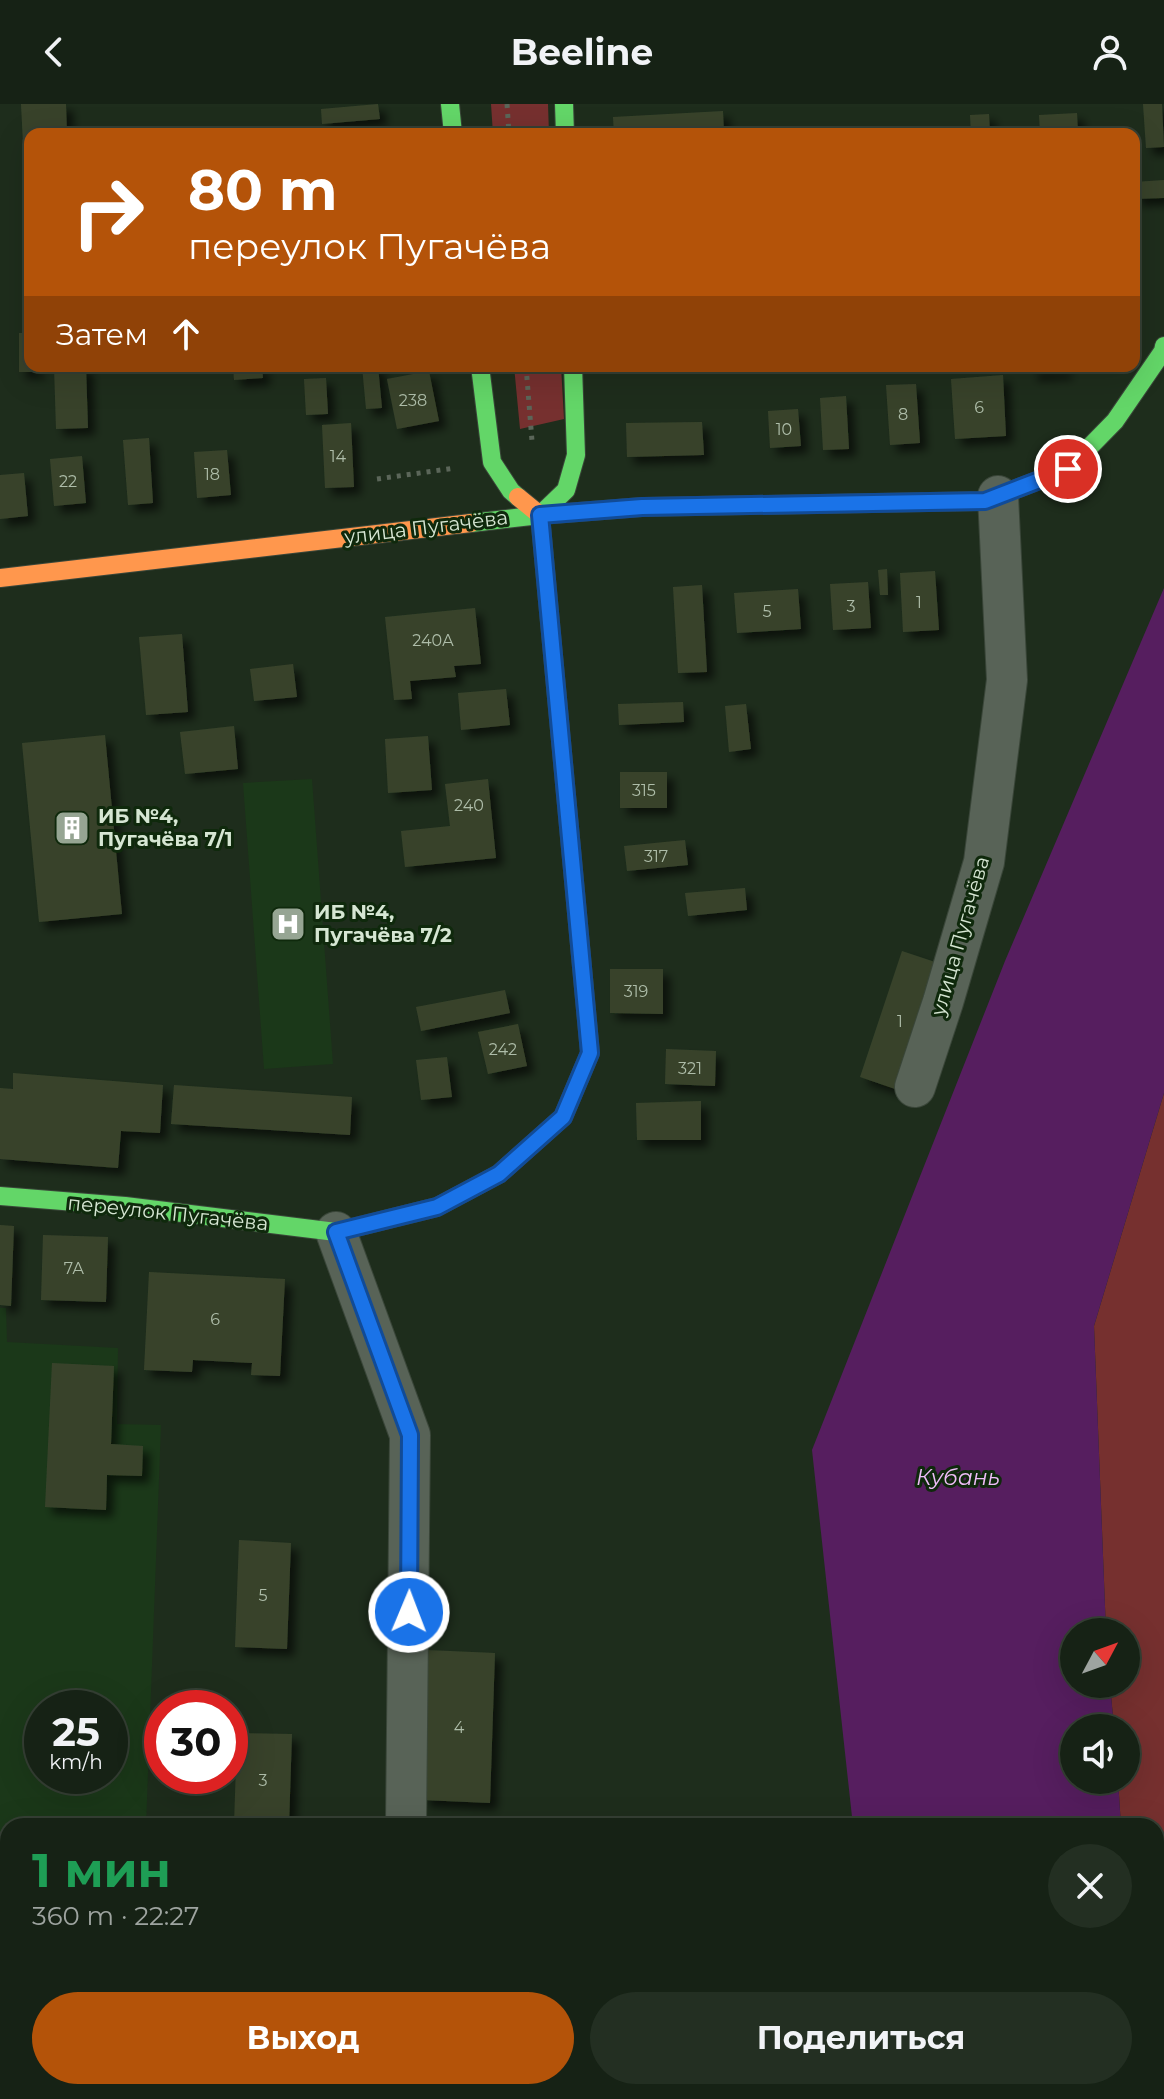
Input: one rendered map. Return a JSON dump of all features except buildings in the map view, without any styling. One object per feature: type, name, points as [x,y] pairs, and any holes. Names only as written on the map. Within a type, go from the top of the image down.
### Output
[{"type":"street","points":[[450,104],[452,128]]},
{"type":"street","points":[[564,104],[565,128]]},
{"type":"street","name":"улица Пугачёва","points":[[0,578],[540,515],[642,507],[985,501],[1068,469],[1115,421],[1163,348]]},
{"type":"street","points":[[481,372],[492,462],[511,491],[540,515],[566,490],[576,455],[573,372]]},
{"type":"street","name":"улица Пугачёва","points":[[915,1087],[984,862],[1007,680],[998,496]]},
{"type":"street","name":"переулок Пугачёва","points":[[0,1196],[125,1206],[336,1232],[437,1207],[499,1174],[563,1117],[590,1053],[540,515]]},
{"type":"street","points":[[336,1232],[410,1435],[406,1818]]},
{"type":"path","points":[[507,104],[509,128]]},
{"type":"path","points":[[526,372],[532,444]]},
{"type":"shaded area","points":[[491,104],[548,104],[549,128],[493,128]]},
{"type":"shaded area","points":[[515,372],[561,372],[564,419],[520,429]]},
{"type":"shaded area","name":"ИБ №4, Пугачёва 7/2","points":[[312,779],[333,1064],[264,1069],[243,783]]},
{"type":"shaded area","points":[[1164,1093],[1164,1818],[1120,1818],[1119,1794],[1140,1794],[1140,1714],[1113,1714],[1111,1698],[1140,1698],[1140,1618],[1105,1618],[1094,1326]]},
{"type":"shaded area","points":[[0,1308],[6,1308],[7,1342],[118,1348],[117,1424],[161,1425],[151,1690],[144,1690],[146,1818],[0,1818]]},
{"type":"water","name":"Кубань","points":[[1164,588],[1164,1093],[1094,1326],[1105,1618],[1060,1618],[1060,1698],[1111,1698],[1113,1714],[1060,1714],[1060,1794],[1119,1794],[1120,1818],[852,1818],[812,1450],[1005,961]]},
{"type":"traffic: fast","points":[[450,104],[452,128]]},
{"type":"traffic: fast","points":[[564,104],[565,128]]},
{"type":"traffic: fast","points":[[471,523],[642,507],[985,501],[1068,469],[1115,421],[1164,346]]},
{"type":"traffic: fast","points":[[481,372],[492,462],[518,497]]},
{"type":"traffic: fast","points":[[540,515],[566,490],[576,455],[573,372]]},
{"type":"traffic: fast","points":[[0,1196],[125,1206],[336,1232],[437,1207],[499,1174],[563,1117],[590,1053],[573,870]]},
{"type":"traffic: slow","points":[[518,497],[540,515],[573,870]]},
{"type":"traffic: slow","points":[[0,578],[471,523]]},
{"type":"place","name":"ИБ №4, Пугачёва 7/1","points":[[72,828]]},
{"type":"place","name":"ИБ №4, Пугачёва 7/2","points":[[288,924]]},
{"type":"route","points":[[409,1612],[410,1435],[336,1232],[437,1207],[499,1174],[563,1117],[590,1053],[540,515],[642,507],[985,501],[1068,469]]}]
